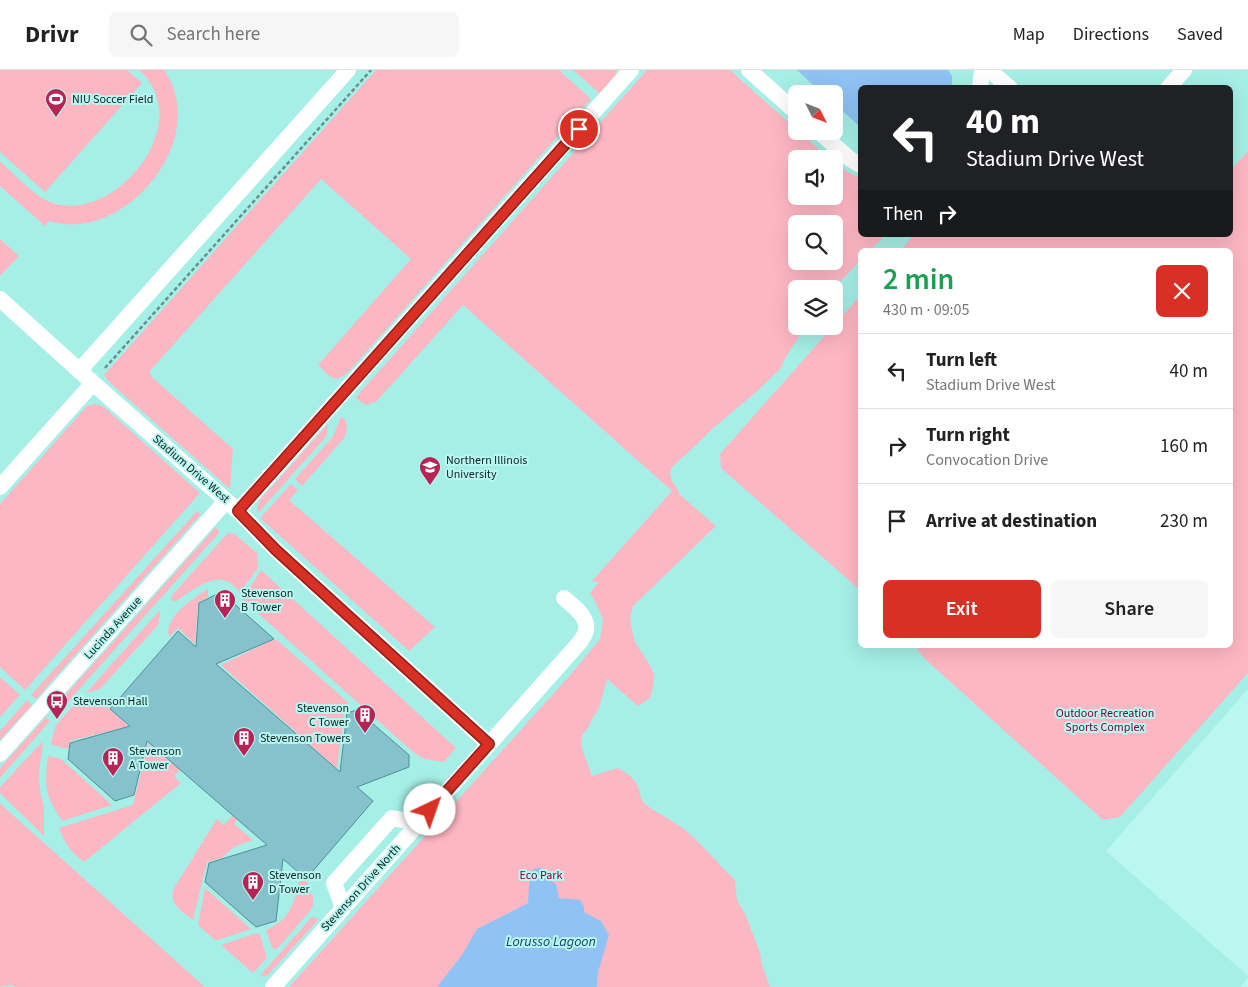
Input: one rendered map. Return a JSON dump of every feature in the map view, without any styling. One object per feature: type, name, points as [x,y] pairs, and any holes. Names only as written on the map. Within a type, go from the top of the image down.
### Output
[{"type":"street","points":[[79,371],[348,70]]},
{"type":"street","name":"Lucinda Avenue","points":[[0,754],[232,506],[631,70]]},
{"type":"street","points":[[749,70],[788,105]]},
{"type":"street","points":[[980,85],[982,70]]},
{"type":"street","points":[[989,70],[1006,85]]},
{"type":"street","points":[[1171,85],[1184,70]]},
{"type":"street","points":[[828,140],[858,164]]},
{"type":"street","name":"Stadium Drive West","points":[[0,299],[232,506],[276,550],[489,744]]},
{"type":"street","points":[[0,487],[93,383]]},
{"type":"street","name":"Stevenson Drive North","points":[[272,987],[580,642],[586,630],[586,621],[581,613],[564,598]]},
{"type":"street","points":[[343,908],[334,883],[392,818],[418,823]]},
{"type":"path","points":[[106,368],[371,70]]},
{"type":"shaded area","name":"Northern Illinois University","points":[[0,70],[1248,70],[1248,689],[1106,851],[1248,978],[1240,987],[0,987]]},
{"type":"green space","name":"NIU Soccer Field","points":[[0,70],[127,70],[142,83],[45,192],[0,152]]},
{"type":"green space","points":[[139,70],[164,70],[175,94],[178,118],[173,143],[162,167],[146,188],[126,205],[104,218],[80,224],[61,224],[49,221],[45,226],[0,186],[0,161],[30,189],[50,202],[74,206],[99,199],[122,185],[141,165],[154,142],[159,116],[155,92]]},
{"type":"green space","points":[[376,70],[559,70],[591,99],[350,370],[345,375],[336,379],[318,365],[411,259],[321,179],[149,372],[152,377],[233,449],[230,489],[109,382],[104,375]]},
{"type":"green space","points":[[573,70],[617,70],[616,76],[600,94]]},
{"type":"green space","name":"Eco Park","points":[[647,70],[730,70],[788,122],[788,140],[809,140],[819,150],[788,150],[788,205],[843,205],[843,169],[858,177],[858,237],[884,237],[872,248],[858,248],[858,263],[842,280],[788,280],[788,335],[800,335],[780,369],[672,467],[670,474],[679,494],[716,526],[633,606],[630,619],[634,640],[654,674],[650,698],[638,706],[607,679],[599,708],[582,735],[581,746],[592,776],[618,768],[628,774],[637,785],[644,803],[691,835],[735,880],[737,900],[746,916],[770,987],[289,987],[572,673],[600,639],[603,620],[590,593],[599,582],[592,581],[672,491],[463,305],[376,402],[366,405],[356,397]]},
{"type":"green space","name":"Outdoor Recreation Sports Complex","points":[[1248,151],[1248,673],[1120,817],[1103,820],[924,658],[916,648],[1233,648],[1233,248],[903,248],[912,237],[1233,237],[1233,168]]},
{"type":"green space","points":[[0,239],[19,256],[0,276]]},
{"type":"green space","points":[[858,298],[858,588],[721,468],[720,454],[825,335],[843,335],[843,315]]},
{"type":"green space","points":[[94,404],[104,407],[200,493],[25,690],[0,667],[0,504],[87,406]]},
{"type":"green space","points":[[341,417],[345,419],[347,426],[345,437],[302,486],[295,479],[332,438]]},
{"type":"green space","points":[[328,424],[327,434],[324,439],[258,513],[257,507],[260,500]]},
{"type":"green space","points":[[291,484],[298,490],[289,500],[435,627],[409,651],[260,518]]},
{"type":"green space","points":[[197,511],[201,514],[36,699],[31,695]]},
{"type":"green space","points":[[216,527],[219,533],[57,714],[54,715],[50,712]]},
{"type":"green space","points":[[228,533],[236,535],[257,553],[258,568],[240,592],[228,582],[214,580],[173,601],[171,599],[173,594]]},
{"type":"green space","points":[[261,570],[456,748],[444,762],[424,759],[413,752],[242,599]]},
{"type":"green space","points":[[208,589],[208,597],[198,603],[195,644],[178,628],[170,636],[168,633],[172,620],[182,608]]},
{"type":"green space","points":[[159,611],[158,625],[100,689],[87,693],[87,692]]},
{"type":"green space","points":[[272,640],[277,640],[349,703],[344,714],[337,769],[221,665]]},
{"type":"green space","points":[[0,677],[20,695],[0,717]]},
{"type":"green space","points":[[107,698],[105,705],[109,709],[112,706],[111,711],[129,726],[70,741],[68,749],[52,745],[51,742],[56,725],[76,703]]},
{"type":"green space","points":[[27,700],[32,705],[0,740],[0,731]]},
{"type":"green space","points":[[46,717],[50,721],[0,778],[0,768]]},
{"type":"green space","points":[[42,742],[39,770],[40,792],[44,807],[44,836],[0,793],[1,786]]},
{"type":"green space","points":[[148,744],[180,770],[174,776],[181,783],[84,862],[69,847],[59,828],[133,805]]},
{"type":"green space","points":[[48,756],[61,759],[112,805],[62,821],[48,795],[46,772]]},
{"type":"green space","points":[[0,803],[205,987],[16,987],[10,985],[0,987]]},
{"type":"green space","points":[[232,816],[237,820],[234,824],[253,840],[234,847],[222,858],[207,862],[193,920],[174,903],[174,888],[217,819],[224,825]]},
{"type":"green space","points":[[301,875],[307,880],[309,891],[313,895],[313,906],[277,949],[272,948],[266,930],[285,917],[294,900]]},
{"type":"green space","points":[[205,888],[251,929],[215,940],[198,925]]},
{"type":"green space","points":[[312,917],[319,919],[268,975],[260,977],[263,972]]},
{"type":"green space","points":[[257,933],[260,935],[267,958],[253,973],[221,945]]},
{"type":"water","points":[[797,70],[948,70],[952,76],[952,85],[858,85],[858,125],[843,111],[843,85],[813,85]]},
{"type":"water","name":"Lorusso Lagoon","points":[[540,867],[550,880],[556,884],[559,898],[580,900],[584,906],[584,912],[601,921],[609,935],[598,972],[597,987],[437,987],[462,955],[477,929],[528,903],[530,871]]},
{"type":"building","name":"Stevenson Towers","points":[[221,592],[274,639],[216,664],[340,772],[347,713],[357,710],[409,755],[409,767],[357,787],[373,801],[306,879],[283,859],[276,921],[256,927],[205,882],[209,863],[267,845],[147,741],[134,795],[115,801],[68,759],[70,743],[130,726],[110,709],[178,631],[196,647],[199,603]]},
{"type":"place","name":"NIU Soccer Field","points":[[56,118]]},
{"type":"place","name":"Northern Illinois University","points":[[430,486]]},
{"type":"place","name":"Stevenson B Tower","points":[[225,619]]},
{"type":"place","name":"Stevenson Hall","points":[[57,720]]},
{"type":"place","name":"Stevenson C Tower","points":[[365,734]]},
{"type":"place","name":"Stevenson Towers","points":[[244,757]]},
{"type":"place","name":"Stevenson A Tower","points":[[113,777]]},
{"type":"place","name":"Stevenson D Tower","points":[[253,901]]},
{"type":"route","points":[[430,810],[489,744],[276,550],[238,511],[579,129]]}]
